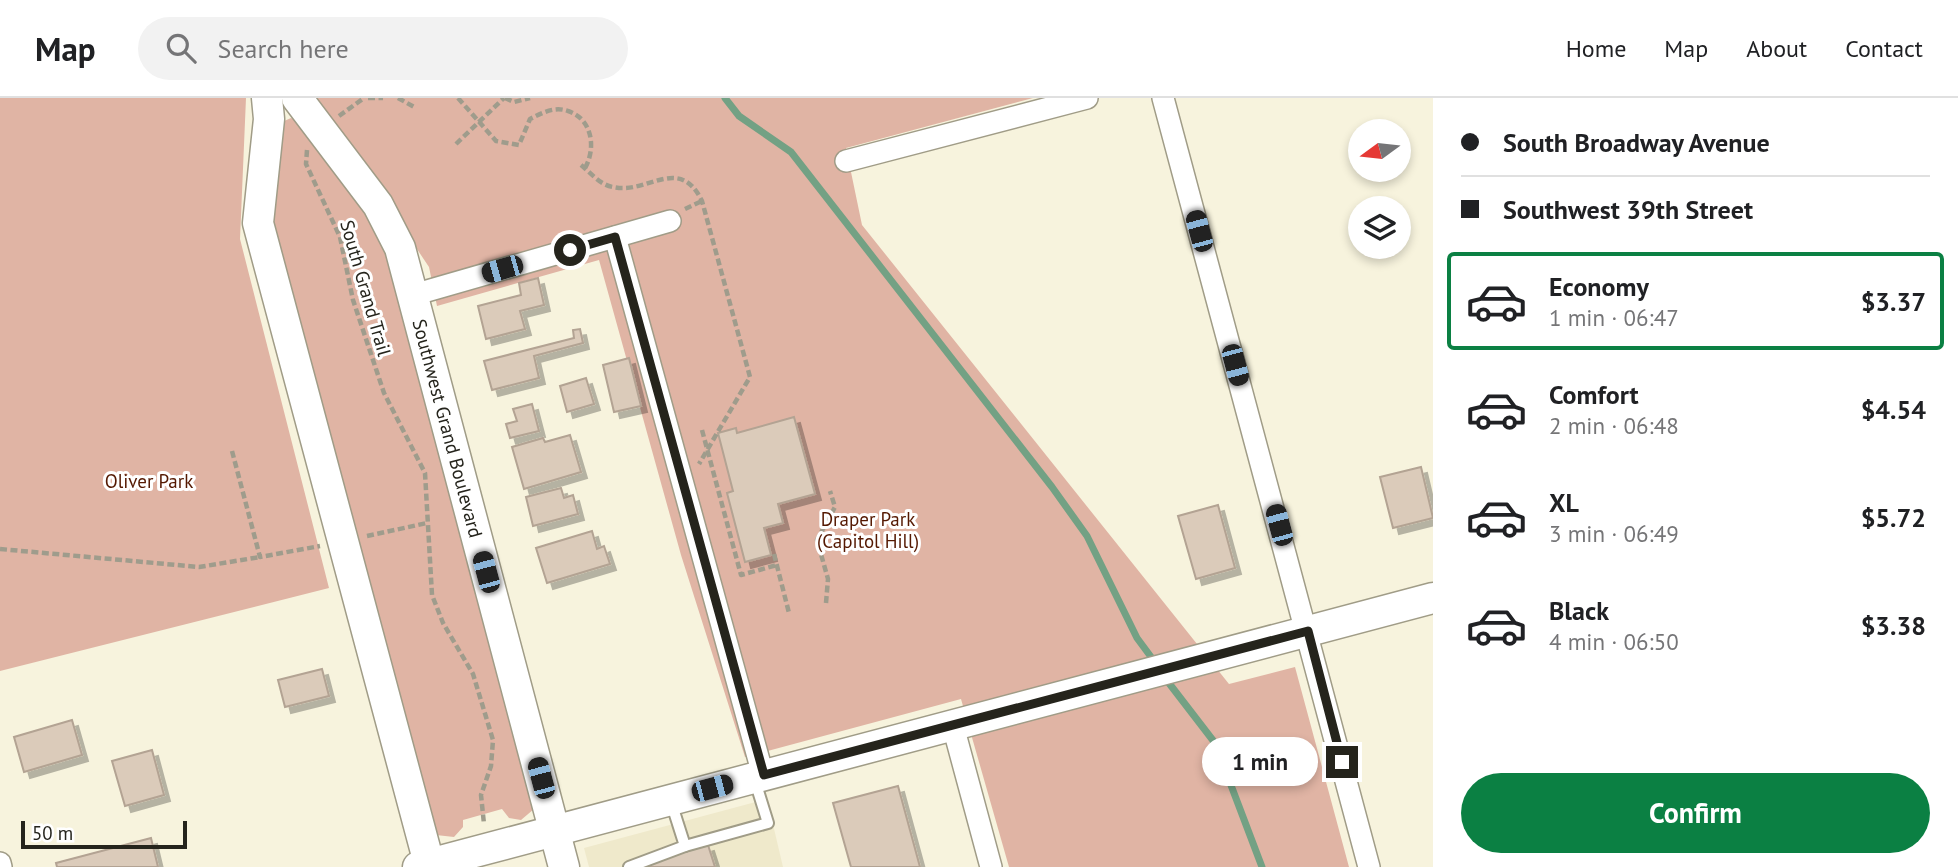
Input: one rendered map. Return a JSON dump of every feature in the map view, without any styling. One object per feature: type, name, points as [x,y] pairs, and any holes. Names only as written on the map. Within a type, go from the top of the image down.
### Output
[{"type":"street","points":[[267,98],[269,119],[258,223],[426,866],[1433,598]]},
{"type":"street","name":"Southwest Grand Boulevard","points":[[297,98],[391,226],[413,295],[565,867]]},
{"type":"street","points":[[846,161],[1087,98]]},
{"type":"street","points":[[1163,98],[1308,631],[1369,867]]},
{"type":"street","points":[[413,295],[670,221]]},
{"type":"street","points":[[615,237],[681,474],[759,776]]},
{"type":"street","points":[[953,726],[991,867]]},
{"type":"lane","points":[[629,867],[685,846],[768,823],[759,776]]},
{"type":"lane","points":[[670,800],[685,846]]},
{"type":"path","points":[[366,98],[383,98]]},
{"type":"path","name":"South Grand Trail","points":[[366,98],[347,108],[321,132],[306,151],[306,164],[340,237],[353,300],[384,393],[425,473],[432,595],[443,623],[473,674],[493,740],[491,766],[481,795],[481,810],[490,848]]},
{"type":"path","points":[[398,98],[416,108]]},
{"type":"path","points":[[458,98],[496,141],[519,145],[530,119],[546,111],[569,111],[580,119],[590,133],[590,159],[583,167],[604,184],[615,188],[668,177],[681,179],[695,186],[702,201],[750,377],[695,470],[681,474]]},
{"type":"path","points":[[456,144],[504,98],[514,102],[530,98]]},
{"type":"path","points":[[702,430],[741,575],[777,565]]},
{"type":"path","points":[[232,451],[260,557]]},
{"type":"path","points":[[826,603],[828,579],[817,540],[835,506],[830,491]]},
{"type":"path","points":[[0,549],[199,567],[343,542],[427,523]]},
{"type":"path","points":[[774,554],[789,613]]},
{"type":"shaded area","points":[[767,799],[783,867],[589,867],[584,848]]},
{"type":"green space","name":"Oliver Park","points":[[0,98],[246,98],[240,239],[329,588],[0,671]]},
{"type":"green space","name":"Draper Park (Capitol Hill)","points":[[316,98],[1033,98],[846,148],[862,225],[1229,684],[1295,667],[1349,867],[1009,867],[961,699],[745,757],[681,555],[599,260],[437,306],[429,267]]},
{"type":"green space","points":[[291,118],[297,121],[369,212],[390,256],[534,809],[521,820],[509,818],[502,809],[463,820],[463,827],[454,837],[436,835],[271,228],[282,122]]},
{"type":"building","points":[[538,278],[544,305],[520,311],[525,329],[486,339],[478,306],[521,295],[519,283]]},
{"type":"building","points":[[580,329],[583,343],[534,356],[539,378],[492,390],[484,361],[574,338],[573,330]]},
{"type":"building","points":[[629,358],[641,406],[614,412],[603,365]]},
{"type":"building","points":[[586,378],[594,404],[567,412],[560,386]]},
{"type":"building","points":[[532,404],[539,431],[510,438],[506,424],[517,421],[513,409]]},
{"type":"building","points":[[794,417],[815,494],[778,504],[783,523],[764,528],[771,555],[745,562],[727,493],[733,491],[718,433],[736,428],[737,433]]},
{"type":"building","points":[[570,435],[581,472],[524,489],[512,447],[543,438],[545,442]]},
{"type":"building","points":[[1421,467],[1433,518],[1393,528],[1380,477]]},
{"type":"building","points":[[561,488],[564,498],[573,495],[578,514],[533,526],[526,497]]},
{"type":"building","points":[[1218,505],[1235,568],[1196,579],[1178,516]]},
{"type":"building","points":[[592,531],[597,549],[604,546],[610,564],[547,583],[536,548]]},
{"type":"building","points":[[322,669],[329,696],[285,707],[278,680]]},
{"type":"building","points":[[72,720],[82,755],[24,772],[14,737]]},
{"type":"building","points":[[152,750],[164,795],[125,806],[112,761]]},
{"type":"building","points":[[898,786],[920,867],[851,867],[833,803]]},
{"type":"building","points":[[151,838],[158,867],[57,867],[56,863]]},
{"type":"building","points":[[708,845],[715,867],[632,867]]},
{"type":"waterway","points":[[725,98],[739,116],[791,152],[1052,487],[1087,536],[1137,638],[1157,665]]},
{"type":"waterway","points":[[1165,678],[1215,743],[1262,867]]},
{"type":"route","points":[[570,250],[615,237],[764,775],[1308,631],[1342,762]]}]
